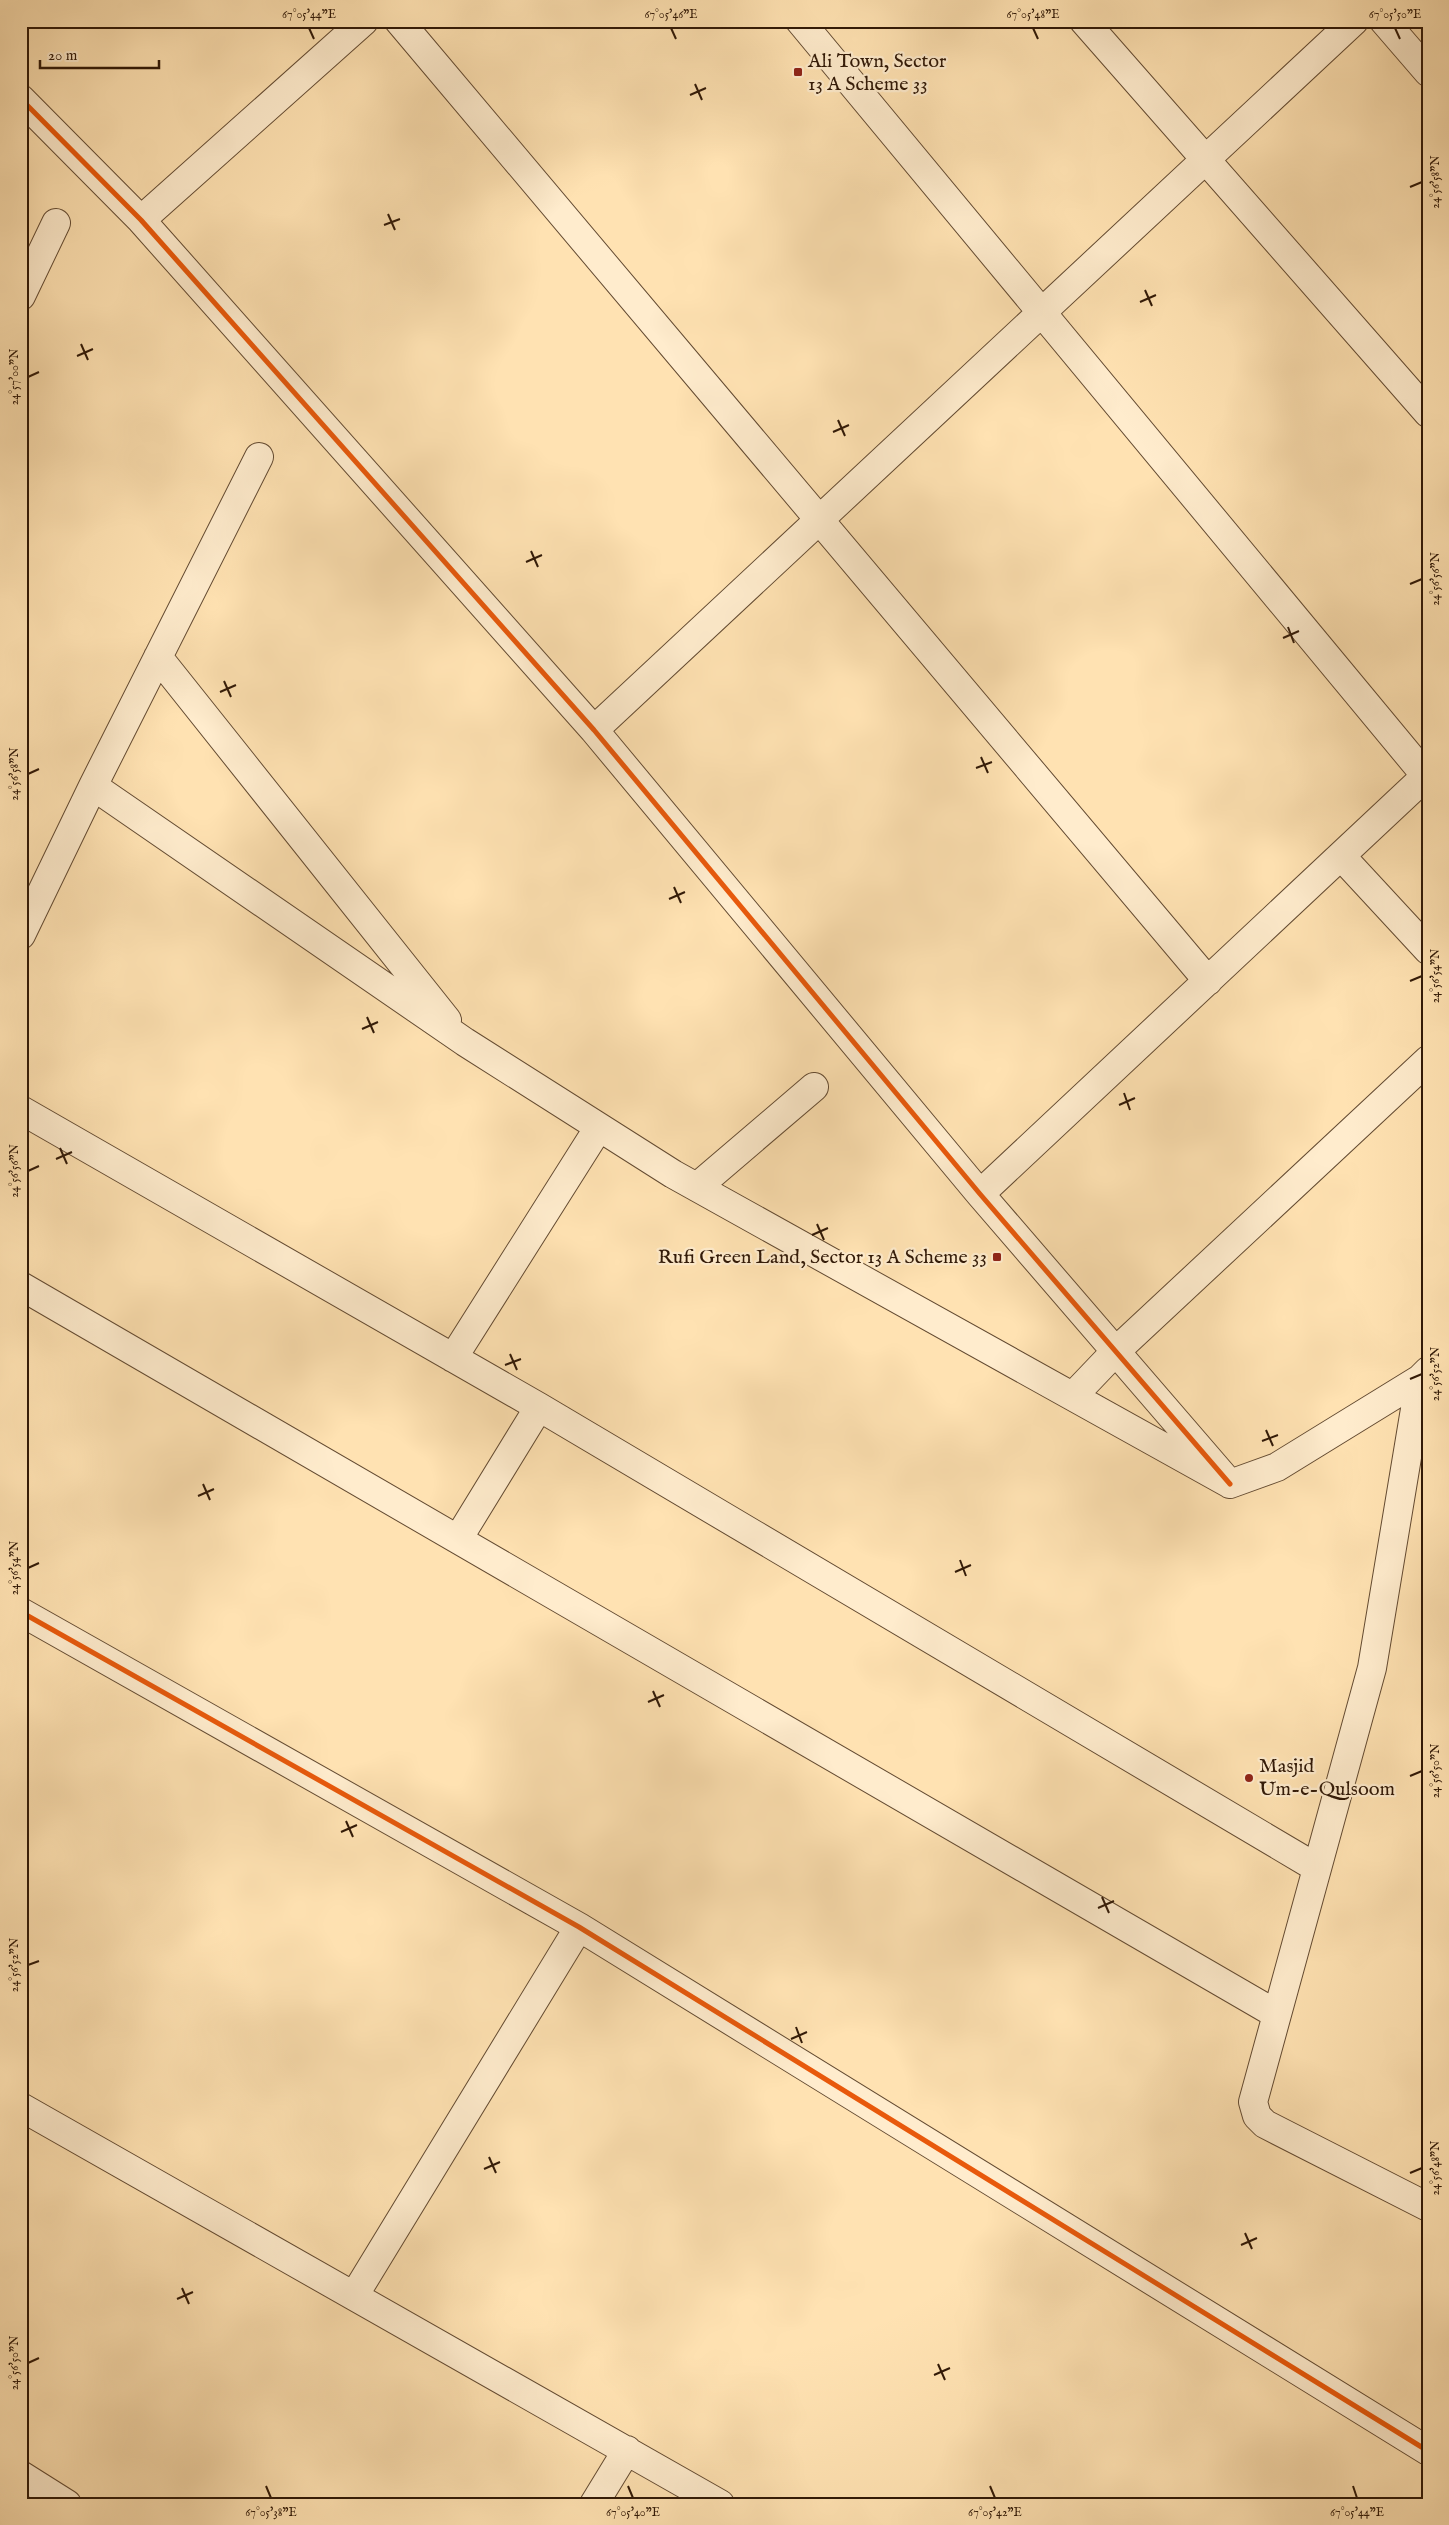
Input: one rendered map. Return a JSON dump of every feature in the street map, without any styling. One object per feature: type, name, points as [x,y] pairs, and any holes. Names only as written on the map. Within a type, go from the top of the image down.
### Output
[{"type":"street","points":[[141,220],[364,21]]},
{"type":"street","points":[[399,21],[1208,981]]},
{"type":"street","points":[[800,21],[1427,775],[980,1194]]},
{"type":"street","points":[[1084,21],[1428,413]]},
{"type":"street","points":[[594,730],[1354,21]]},
{"type":"street","points":[[1384,21],[1428,72]]},
{"type":"street","points":[[21,99],[141,220],[594,730],[980,1194],[1230,1484]]},
{"type":"street","points":[[21,296],[56,223]]},
{"type":"street","points":[[21,935],[93,786],[259,457]]},
{"type":"street","points":[[158,657],[465,1042]]},
{"type":"street","points":[[93,786],[465,1042],[599,1127],[697,1187],[1230,1484],[1277,1467],[1424,1375]]},
{"type":"street","points":[[1341,856],[1428,950]]},
{"type":"street","points":[[1073,1396],[1116,1352],[1428,1060]]},
{"type":"street","points":[[697,1187],[814,1087]]},
{"type":"street","points":[[21,1110],[539,1406],[1317,1868]]},
{"type":"street","points":[[453,1358],[599,1127]]},
{"type":"street","points":[[21,1286],[1276,2014]]},
{"type":"street","points":[[1424,1375],[1372,1668],[1252,2102],[1257,2116],[1264,2124],[1428,2207]]},
{"type":"street","points":[[458,1538],[539,1406]]},
{"type":"street","points":[[21,1612],[579,1927],[1428,2450]]},
{"type":"street","points":[[354,2296],[579,1927]]},
{"type":"street","points":[[21,2107],[720,2504]]},
{"type":"street","points":[[594,2504],[627,2450]]},
{"type":"street","points":[[21,2475],[67,2504]]},
{"type":"cycle path","points":[[21,99],[141,220],[594,730],[980,1194],[1230,1484]]},
{"type":"cycle path","points":[[21,1612],[579,1927],[1428,2451]]},
{"type":"place","name":"Ali Town, Sector 13 A Scheme 33","points":[[798,72]]},
{"type":"place","name":"Rufi Green Land, Sector 13 A Scheme 33","points":[[997,1257]]},
{"type":"place","name":"Masjid Um-e-Qulsoom","points":[[1249,1778]]}]
